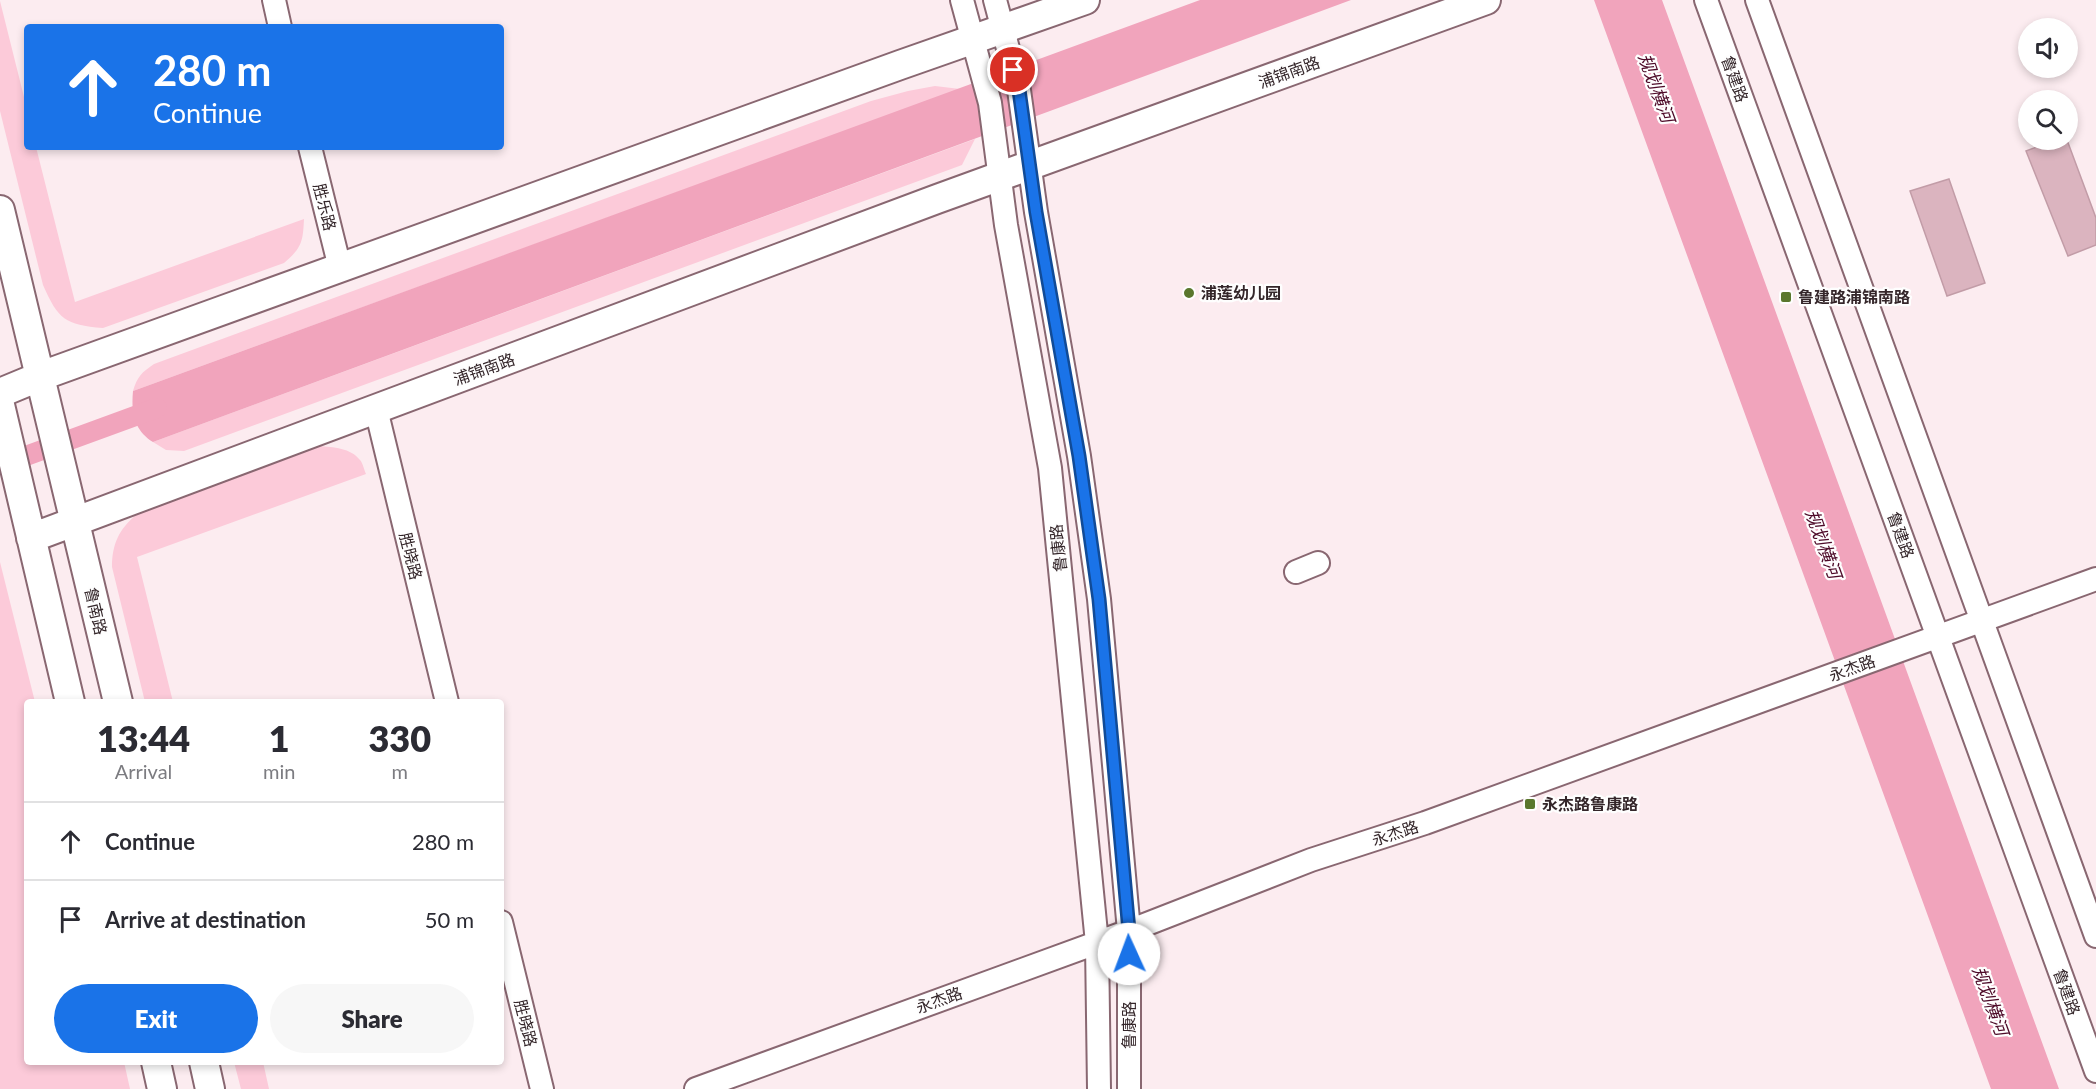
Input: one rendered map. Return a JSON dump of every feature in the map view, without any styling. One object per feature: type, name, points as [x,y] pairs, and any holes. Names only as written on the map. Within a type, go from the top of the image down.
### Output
[{"type":"main road","points":[[0,393],[41,376],[1085,0]]},
{"type":"main road","name":"浦锦南路","points":[[31,538],[937,199],[1486,0]]},
{"type":"main road","points":[[0,210],[41,376]]},
{"type":"main road","name":"鲁南路","points":[[41,376],[117,699]]},
{"type":"main road","points":[[0,405],[69,699]]},
{"type":"main road","points":[[157,1065],[162,1089]]},
{"type":"main road","points":[[205,1065],[210,1089]]},
{"type":"street","points":[[274,0],[279,24]]},
{"type":"street","name":"鲁康路","points":[[962,0],[990,103],[1006,225],[1050,468],[1097,943],[1099,1089]]},
{"type":"street","name":"鲁康路","points":[[995,0],[1019,90],[1036,212],[1079,456],[1099,599],[1129,931],[1129,1089]]},
{"type":"street","name":"鲁建路","points":[[1706,0],[2096,1071]]},
{"type":"street","points":[[1757,0],[2096,936]]},
{"type":"street","name":"胜乐路","points":[[311,150],[340,268]]},
{"type":"street","name":"胜晓路","points":[[376,409],[446,699]]},
{"type":"street","points":[[1296,572],[1318,563]]},
{"type":"street","name":"永杰路","points":[[696,1089],[1097,943],[1311,860],[1425,823],[2096,579]]},
{"type":"street","name":"胜晓路","points":[[504,934],[542,1089]]},
{"type":"shaded area","points":[[0,1],[24,97],[24,150],[37,150],[75,302],[304,219],[302,239],[295,253],[284,263],[103,328],[71,322],[53,306],[43,285],[0,111]]},
{"type":"shaded area","points":[[935,86],[960,89],[133,391],[140,375],[154,364],[871,101]]},
{"type":"shaded area","points":[[975,139],[962,165],[184,451],[166,450],[153,442]]},
{"type":"shaded area","points":[[319,446],[352,453],[361,461],[366,474],[137,557],[172,699],[144,699],[112,567],[113,551],[121,531],[137,514]]},
{"type":"shaded area","points":[[0,562],[34,699],[24,699],[24,1065],[125,1065],[130,1089],[0,1089]]},
{"type":"shaded area","points":[[235,1065],[264,1065],[269,1089],[241,1089]]},
{"type":"water","points":[[1200,0],[1351,0],[153,442],[142,432],[135,420],[133,391]]},
{"type":"water","name":"规划横河","points":[[1594,0],[1662,0],[2059,1089],[1991,1089]]},
{"type":"building","points":[[2071,150],[2096,218],[2096,245],[2068,256],[2026,151]]},
{"type":"building","points":[[1949,179],[1985,283],[1947,296],[1910,191]]},
{"type":"waterway","points":[[1,465],[157,408]]},
{"type":"place","name":"浦莲幼儿园","points":[[1189,293]]},
{"type":"place","name":"鲁建路浦锦南路","points":[[1786,297]]},
{"type":"place","name":"永杰路鲁康路","points":[[1530,804]]},
{"type":"route","points":[[1013,70],[1019,90],[1036,212],[1079,456],[1099,599],[1129,931],[1129,954]]}]
